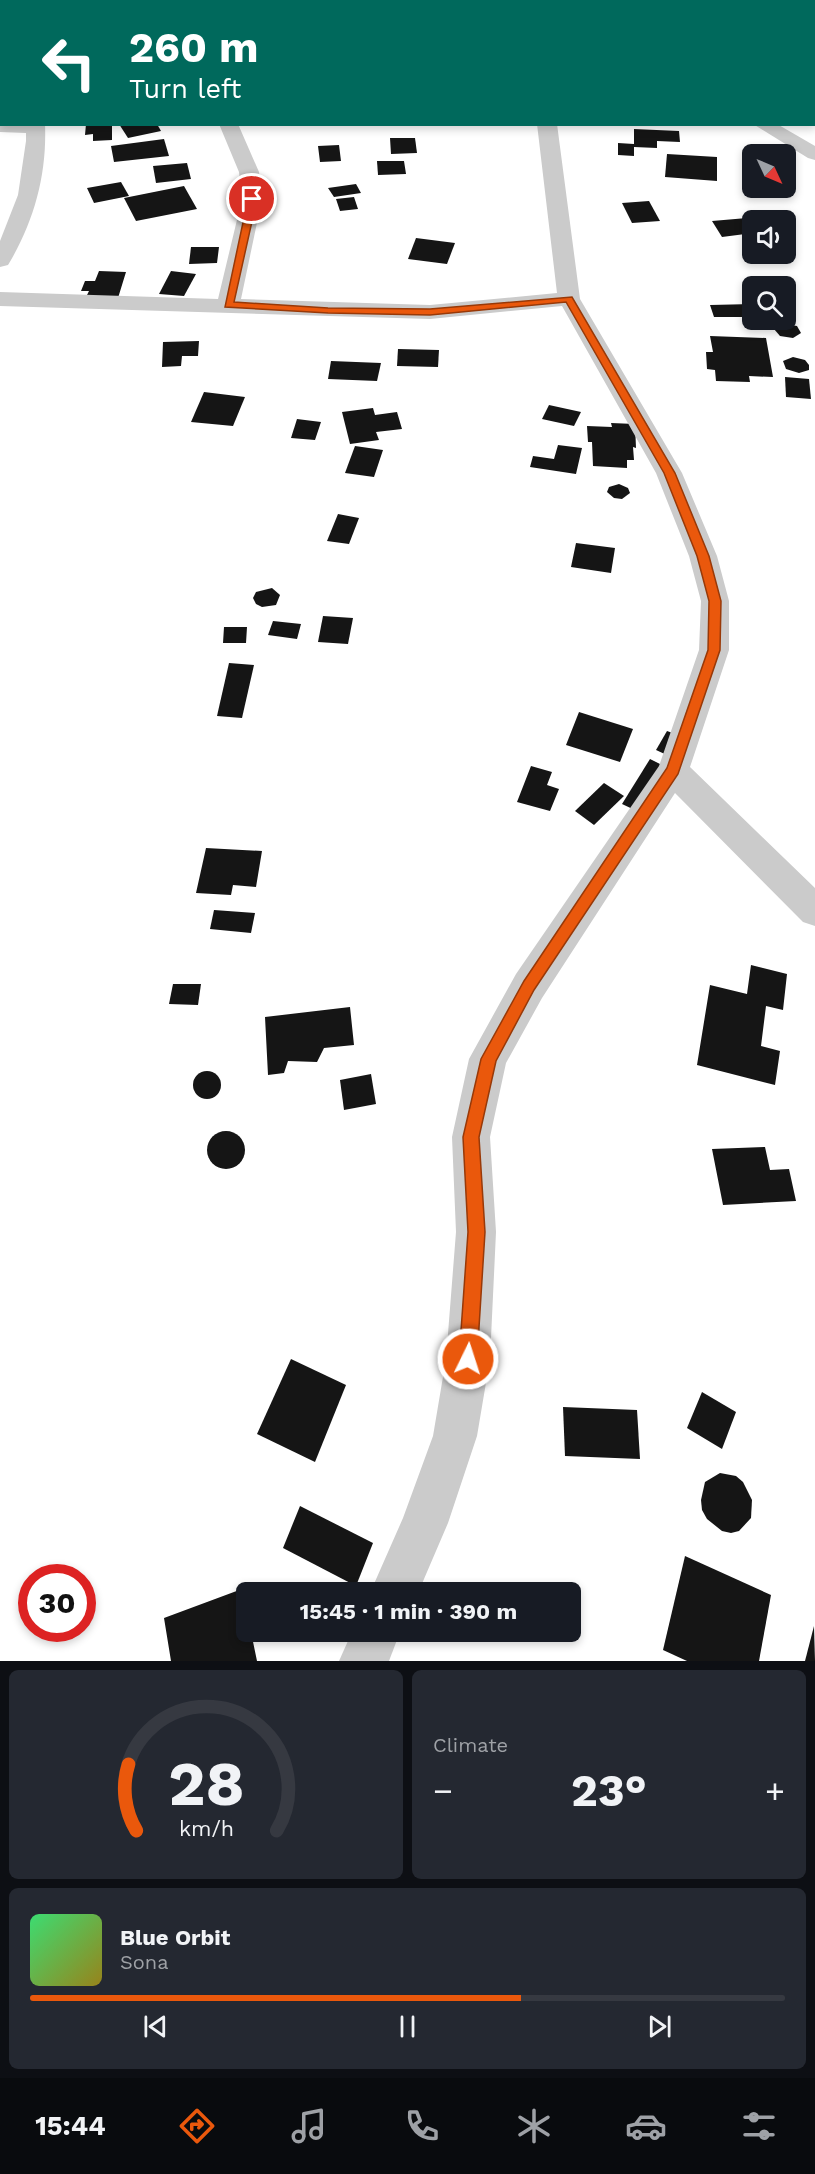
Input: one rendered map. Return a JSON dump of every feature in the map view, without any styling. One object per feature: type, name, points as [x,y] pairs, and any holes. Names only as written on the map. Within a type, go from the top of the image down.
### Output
[{"type":"street","points":[[0,126],[35,126],[37,142],[25,205],[14,238],[0,260]]},
{"type":"street","points":[[228,305],[252,199],[249,172],[229,126]]},
{"type":"street","points":[[399,1582],[425,1523],[455,1436],[468,1359],[476,1232],[471,1137],[488,1059],[529,986],[673,770],[714,650],[715,601],[703,556],[669,473],[569,299],[548,126]]},
{"type":"street","points":[[766,126],[815,154]]},
{"type":"street","points":[[0,299],[228,305],[328,311],[430,312],[569,299]]},
{"type":"street","points":[[673,770],[815,911]]},
{"type":"street","points":[[364,1661],[372,1642]]},
{"type":"building","points":[[86,126],[112,126],[112,140],[93,141],[93,134],[85,135]]},
{"type":"building","points":[[120,126],[158,126],[161,131],[128,138]]},
{"type":"building","points":[[634,129],[679,131],[680,142],[657,141],[657,148],[634,147],[634,156],[618,155],[618,143],[634,144]]},
{"type":"building","points":[[390,138],[415,138],[417,153],[391,154]]},
{"type":"building","points":[[164,139],[169,156],[114,162],[111,146]]},
{"type":"building","points":[[339,145],[341,161],[320,162],[318,146]]},
{"type":"building","points":[[667,154],[717,157],[717,181],[665,177]]},
{"type":"building","points":[[377,161],[404,161],[406,174],[378,175]]},
{"type":"building","points":[[187,163],[191,179],[156,183],[153,166]]},
{"type":"building","points":[[121,182],[129,196],[94,203],[87,188]]},
{"type":"building","points":[[356,184],[361,193],[334,197],[328,188]]},
{"type":"building","points":[[184,186],[197,209],[136,221],[124,198]]},
{"type":"building","points":[[354,197],[358,209],[340,211],[336,199]]},
{"type":"building","points":[[649,201],[660,221],[632,223],[622,203]]},
{"type":"building","points":[[742,218],[742,234],[722,237],[712,221]]},
{"type":"building","points":[[416,238],[455,243],[447,264],[408,259]]},
{"type":"building","points":[[191,247],[219,247],[217,263],[189,264]]},
{"type":"building","points":[[99,271],[126,272],[118,298],[86,297],[89,291],[81,291],[85,281],[95,281]]},
{"type":"building","points":[[171,271],[196,274],[184,296],[159,294]]},
{"type":"building","points":[[742,304],[742,317],[714,317],[710,305]]},
{"type":"building","points":[[796,326],[801,333],[793,338],[780,336],[775,330],[796,330]]},
{"type":"building","points":[[710,336],[766,338],[773,377],[749,376],[750,382],[716,381],[715,370],[707,369],[706,352],[713,352]]},
{"type":"building","points":[[199,341],[198,356],[182,356],[181,366],[162,367],[163,342]]},
{"type":"building","points":[[398,349],[439,350],[438,367],[397,366]]},
{"type":"building","points":[[793,357],[805,360],[809,365],[809,370],[799,373],[786,369],[783,361]]},
{"type":"building","points":[[331,361],[381,363],[377,381],[328,379]]},
{"type":"building","points":[[785,377],[809,379],[811,399],[786,397]]},
{"type":"building","points":[[204,392],[245,397],[233,426],[191,422]]},
{"type":"building","points":[[549,405],[581,412],[574,426],[542,419]]},
{"type":"building","points":[[373,408],[375,415],[397,412],[402,429],[376,432],[379,440],[350,444],[342,412]]},
{"type":"building","points":[[297,419],[321,422],[315,440],[291,438]]},
{"type":"building","points":[[611,423],[635,424],[634,460],[627,460],[627,468],[593,466],[592,442],[588,442],[587,426],[612,427]]},
{"type":"building","points":[[558,445],[582,448],[576,474],[530,467],[533,456],[554,459]]},
{"type":"building","points":[[355,446],[383,450],[374,477],[345,473]]},
{"type":"building","points":[[619,484],[628,488],[630,493],[622,499],[614,498],[607,492],[609,487]]},
{"type":"building","points":[[338,514],[359,518],[349,544],[327,541]]},
{"type":"building","points":[[576,543],[615,548],[611,573],[571,567]]},
{"type":"building","points":[[272,588],[280,595],[276,605],[262,607],[256,604],[253,598],[256,592]]},
{"type":"building","points":[[323,616],[353,618],[348,644],[318,642]]},
{"type":"building","points":[[273,621],[301,624],[297,639],[268,635]]},
{"type":"building","points":[[224,627],[247,627],[246,643],[223,643]]},
{"type":"building","points":[[229,663],[254,665],[242,718],[217,716]]},
{"type":"building","points":[[579,712],[633,729],[620,762],[566,745]]},
{"type":"building","points":[[667,731],[681,736],[669,756],[656,750]]},
{"type":"building","points":[[650,759],[666,767],[639,812],[622,804]]},
{"type":"building","points":[[531,766],[552,772],[547,785],[559,789],[550,811],[517,802]]},
{"type":"building","points":[[604,783],[624,796],[594,825],[575,811]]},
{"type":"building","points":[[206,848],[262,851],[256,887],[233,885],[231,895],[196,893]]},
{"type":"building","points":[[214,910],[255,913],[251,933],[210,929]]},
{"type":"building","points":[[751,965],[787,974],[783,1010],[766,1006],[761,1046],[780,1051],[775,1085],[697,1065],[710,985],[747,994]]},
{"type":"building","points":[[173,984],[201,984],[198,1005],[169,1004]]},
{"type":"building","points":[[350,1007],[354,1045],[324,1048],[317,1062],[288,1061],[284,1073],[268,1075],[265,1017]]},
{"type":"building","points":[[207,1071],[217,1075],[221,1085],[217,1095],[207,1099],[197,1095],[193,1085],[197,1075]]},
{"type":"building","points":[[371,1074],[376,1104],[344,1110],[340,1080]]},
{"type":"building","points":[[226,1131],[239,1137],[245,1150],[239,1163],[226,1169],[213,1163],[207,1150],[213,1137]]},
{"type":"building","points":[[765,1147],[770,1170],[789,1169],[796,1201],[723,1205],[712,1149]]},
{"type":"building","points":[[291,1359],[346,1385],[315,1462],[257,1434]]},
{"type":"building","points":[[702,1392],[736,1412],[722,1449],[687,1428]]},
{"type":"building","points":[[563,1407],[637,1410],[640,1459],[565,1456]]},
{"type":"building","points":[[720,1473],[736,1476],[743,1482],[752,1500],[751,1518],[739,1531],[731,1533],[722,1531],[707,1519],[702,1510],[701,1500],[705,1482]]},
{"type":"building","points":[[300,1506],[373,1543],[358,1582],[348,1582],[283,1548]]},
{"type":"building","points":[[685,1556],[771,1595],[759,1661],[687,1661],[663,1650]]},
{"type":"building","points":[[236,1591],[236,1642],[253,1642],[257,1661],[171,1661],[164,1618]]},
{"type":"building","points":[[814,1626],[815,1661],[805,1661]]},
{"type":"route","points":[[252,199],[228,305],[328,311],[430,312],[569,299],[610,374],[669,473],[703,556],[715,601],[714,650],[673,770],[616,852],[529,986],[488,1059],[471,1137],[476,1232],[468,1359]]}]
